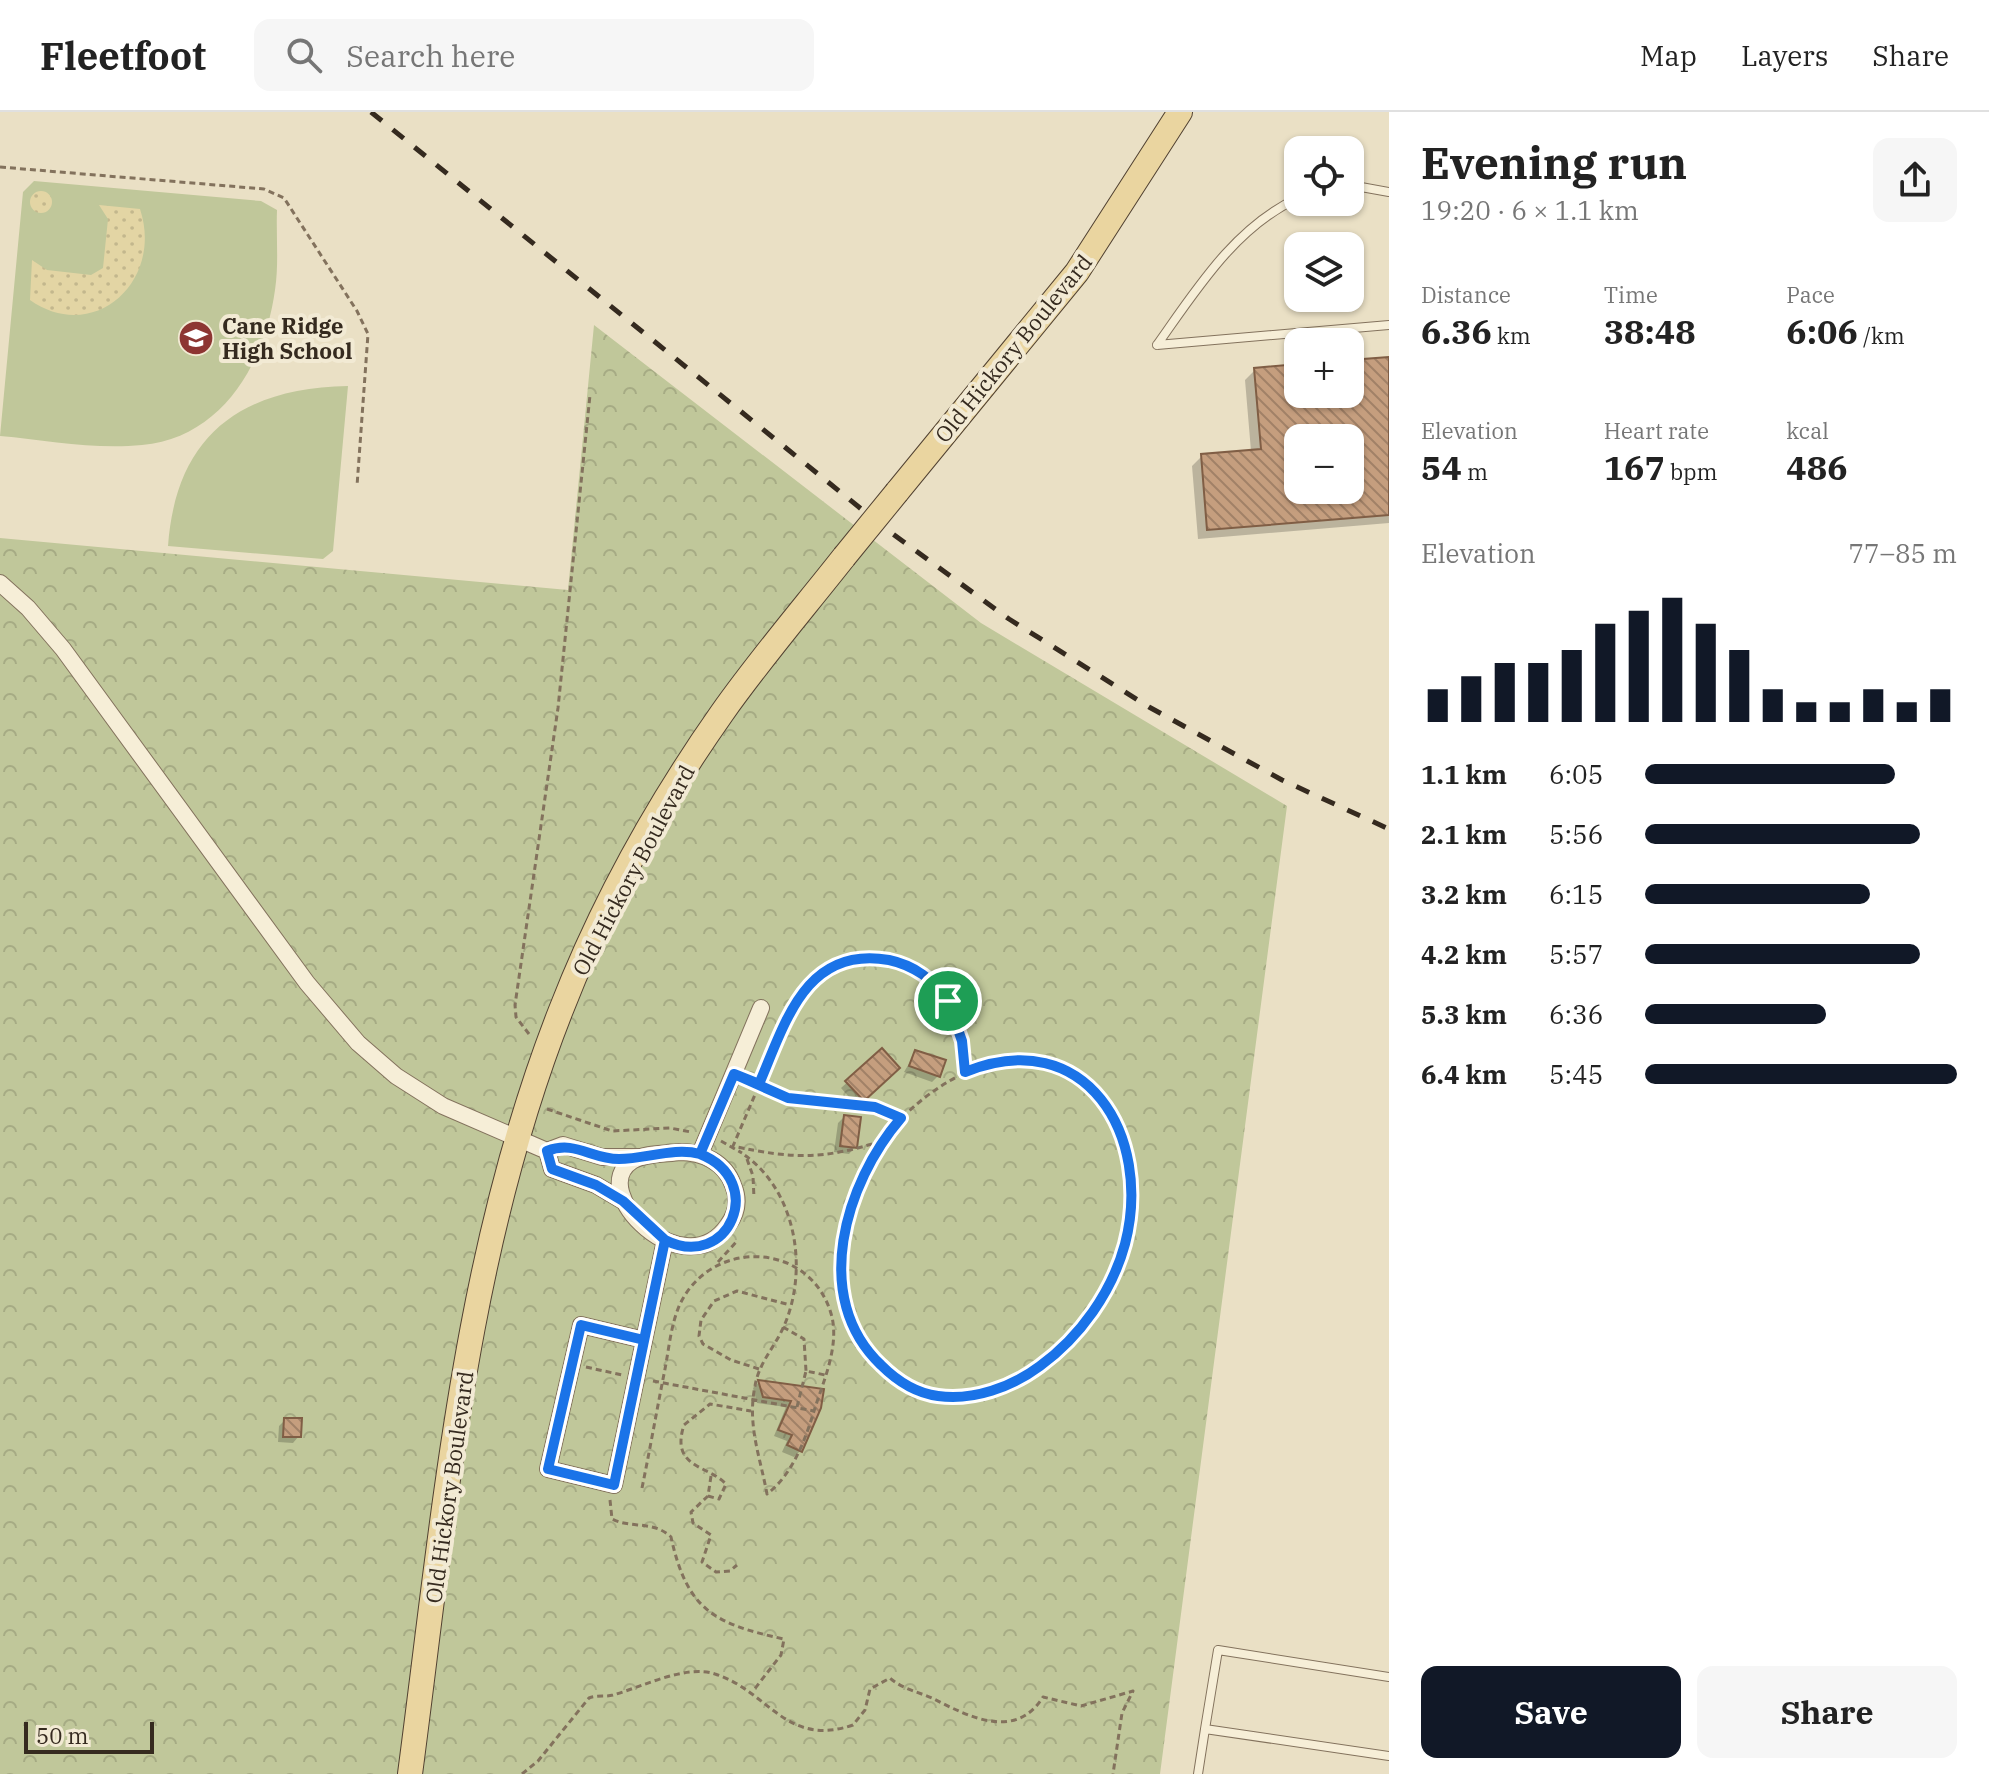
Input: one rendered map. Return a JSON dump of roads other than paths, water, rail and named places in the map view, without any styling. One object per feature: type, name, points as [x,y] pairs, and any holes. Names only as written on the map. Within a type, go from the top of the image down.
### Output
[{"type":"main road","name":"Old Hickory Boulevard","points":[[410,1774],[475,1309],[516,1139],[546,1052],[589,948],[674,787],[735,695],[1077,272],[1180,112]]},
{"type":"street","points":[[0,583],[28,608],[63,649],[307,983],[380,1064],[431,1099],[547,1151],[563,1145],[602,1157],[640,1157],[680,1152],[700,1154],[714,1161],[729,1176],[736,1200],[734,1216],[719,1238],[707,1245],[679,1247],[665,1240],[623,1201],[596,1185],[552,1169],[547,1151]]},
{"type":"street","points":[[700,1154],[761,1008]]},
{"type":"street","points":[[623,1201],[618,1186],[620,1174],[640,1157]]},
{"type":"street","points":[[644,1340],[581,1325],[548,1469],[614,1485],[665,1240]]},
{"type":"lane","points":[[1364,188],[1389,192]]},
{"type":"lane","points":[[1284,207],[1251,227],[1233,245],[1157,345],[1389,325]]},
{"type":"lane","points":[[1198,1774],[1218,1650],[1389,1677]]},
{"type":"lane","points":[[1205,1729],[1389,1756]]},
{"type":"railway","points":[[371,112],[886,529],[1009,619],[1149,707],[1282,780],[1389,829]]},
{"type":"place","name":"Cane Ridge High School","points":[[196,338]]}]
